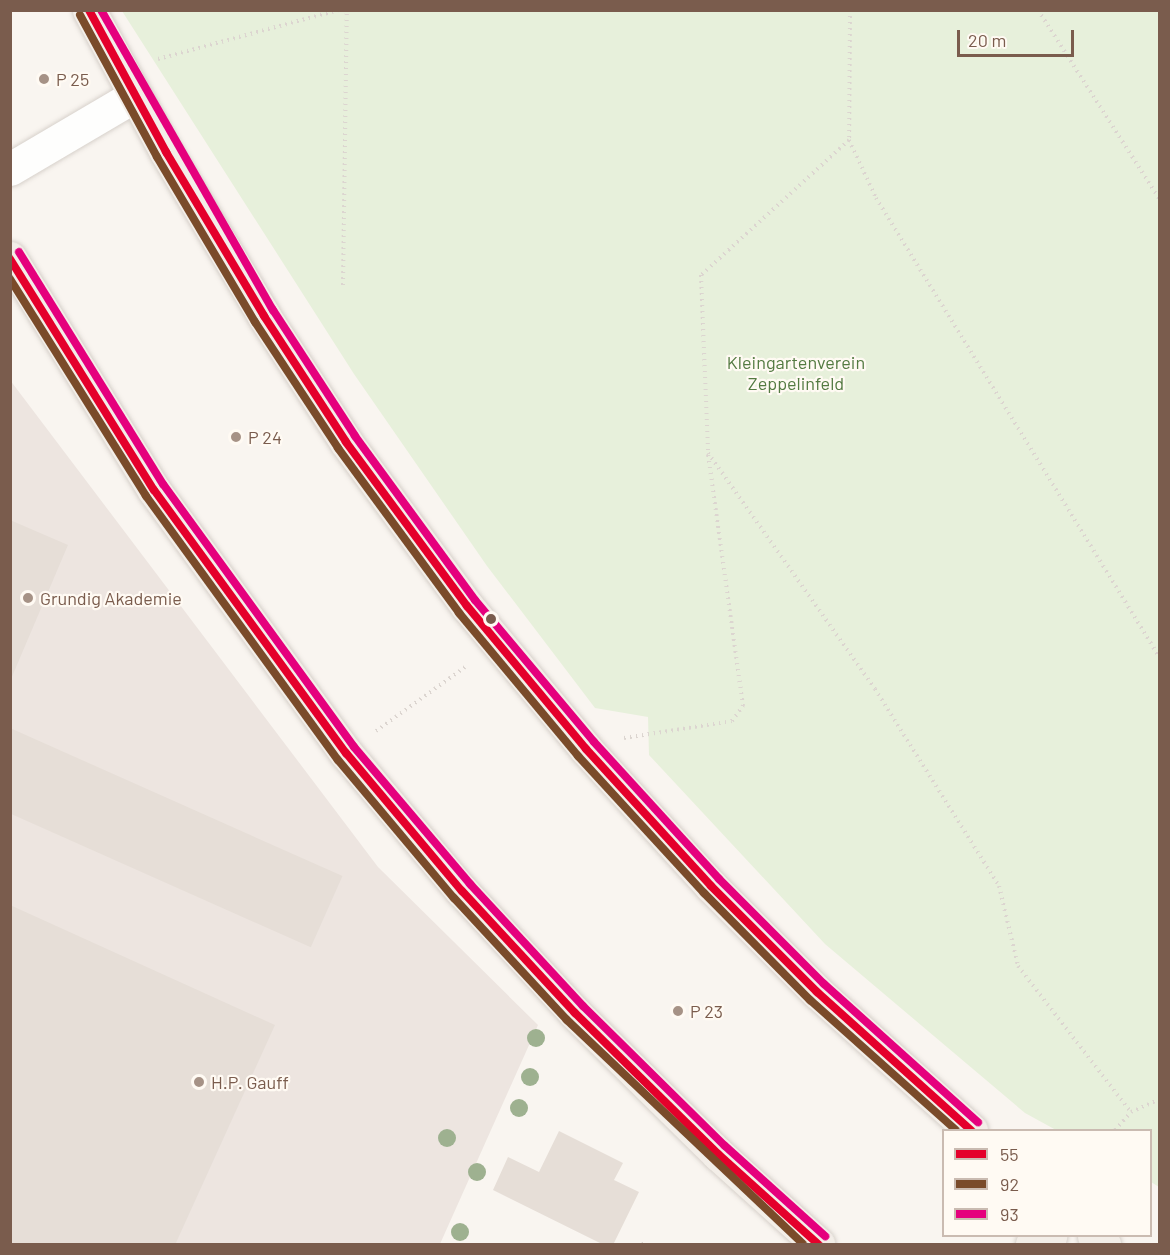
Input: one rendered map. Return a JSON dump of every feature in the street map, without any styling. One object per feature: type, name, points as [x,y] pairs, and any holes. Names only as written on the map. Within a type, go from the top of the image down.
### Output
[{"type":"main road","points":[[88,10],[134,96],[235,271],[340,433],[498,644],[586,749],[817,992],[969,1129]]},
{"type":"main road","points":[[10,258],[154,490],[346,753],[462,891],[575,1014],[718,1154],[818,1245]]},
{"type":"main road","points":[[1032,1245],[1048,1237]]},
{"type":"street","points":[[10,169],[134,96]]},
{"type":"path","points":[[116,64],[154,60],[338,10]]},
{"type":"path","points":[[343,285],[347,10]]},
{"type":"path","points":[[850,10],[849,140],[876,198],[1160,658]]},
{"type":"path","points":[[1038,10],[1160,200]]},
{"type":"path","points":[[586,749],[648,730],[732,721],[743,706],[708,453],[701,275],[849,140]]},
{"type":"path","points":[[708,453],[874,688],[999,886],[1018,966],[1131,1112]]},
{"type":"path","points":[[346,753],[498,644]]},
{"type":"path","points":[[1117,1129],[1131,1112],[1160,1099]]},
{"type":"shaded area","points":[[10,380],[378,867],[538,1025],[440,1244],[11,1244]]},
{"type":"green space","name":"Kleingartenverein Zeppelinfeld","points":[[122,11],[1159,11],[1159,1187],[1152,1183],[1152,1129],[1054,1129],[1025,1113],[825,944],[649,755],[648,717],[595,708],[487,566],[354,374]]},
{"type":"building","name":"Grundig Akademie","points":[[10,520],[68,545],[11,679],[10,679]]},
{"type":"building","points":[[10,728],[343,876],[311,947],[10,813]]},
{"type":"building","points":[[10,905],[275,1025],[175,1245],[10,1245]]},
{"type":"building","points":[[559,1131],[623,1163],[614,1180],[639,1192],[613,1245],[604,1245],[493,1190],[508,1157],[539,1172]]},
{"type":"transit line","name":"55","points":[[89,10],[166,152],[264,316],[346,442],[467,606],[586,749],[711,886],[817,992],[970,1129]]},
{"type":"transit line","name":"93","points":[[101,10],[273,310],[355,436],[475,600],[594,742],[719,879],[824,984],[978,1122]]},
{"type":"transit line","name":"92","points":[[80,15],[157,157],[255,322],[338,448],[459,613],[578,756],[704,893],[810,1000],[955,1129]]},
{"type":"transit line","name":"93","points":[[19,252],[163,484],[354,747],[470,884],[583,1006],[725,1146],[825,1236]]},
{"type":"transit line","name":"55","points":[[10,259],[154,490],[346,753],[462,891],[575,1013],[718,1154],[818,1244]]},
{"type":"transit line","name":"92","points":[[10,279],[146,496],[338,760],[454,898],[567,1020],[803,1244]]},
{"type":"place","name":"P 25","points":[[44,79]]},
{"type":"place","name":"P 24","points":[[236,437]]},
{"type":"place","name":"Grundig Akademie","points":[[28,598]]},
{"type":"place","name":"P 23","points":[[678,1011]]},
{"type":"place","name":"H.P. Gauff","points":[[199,1082]]}]
